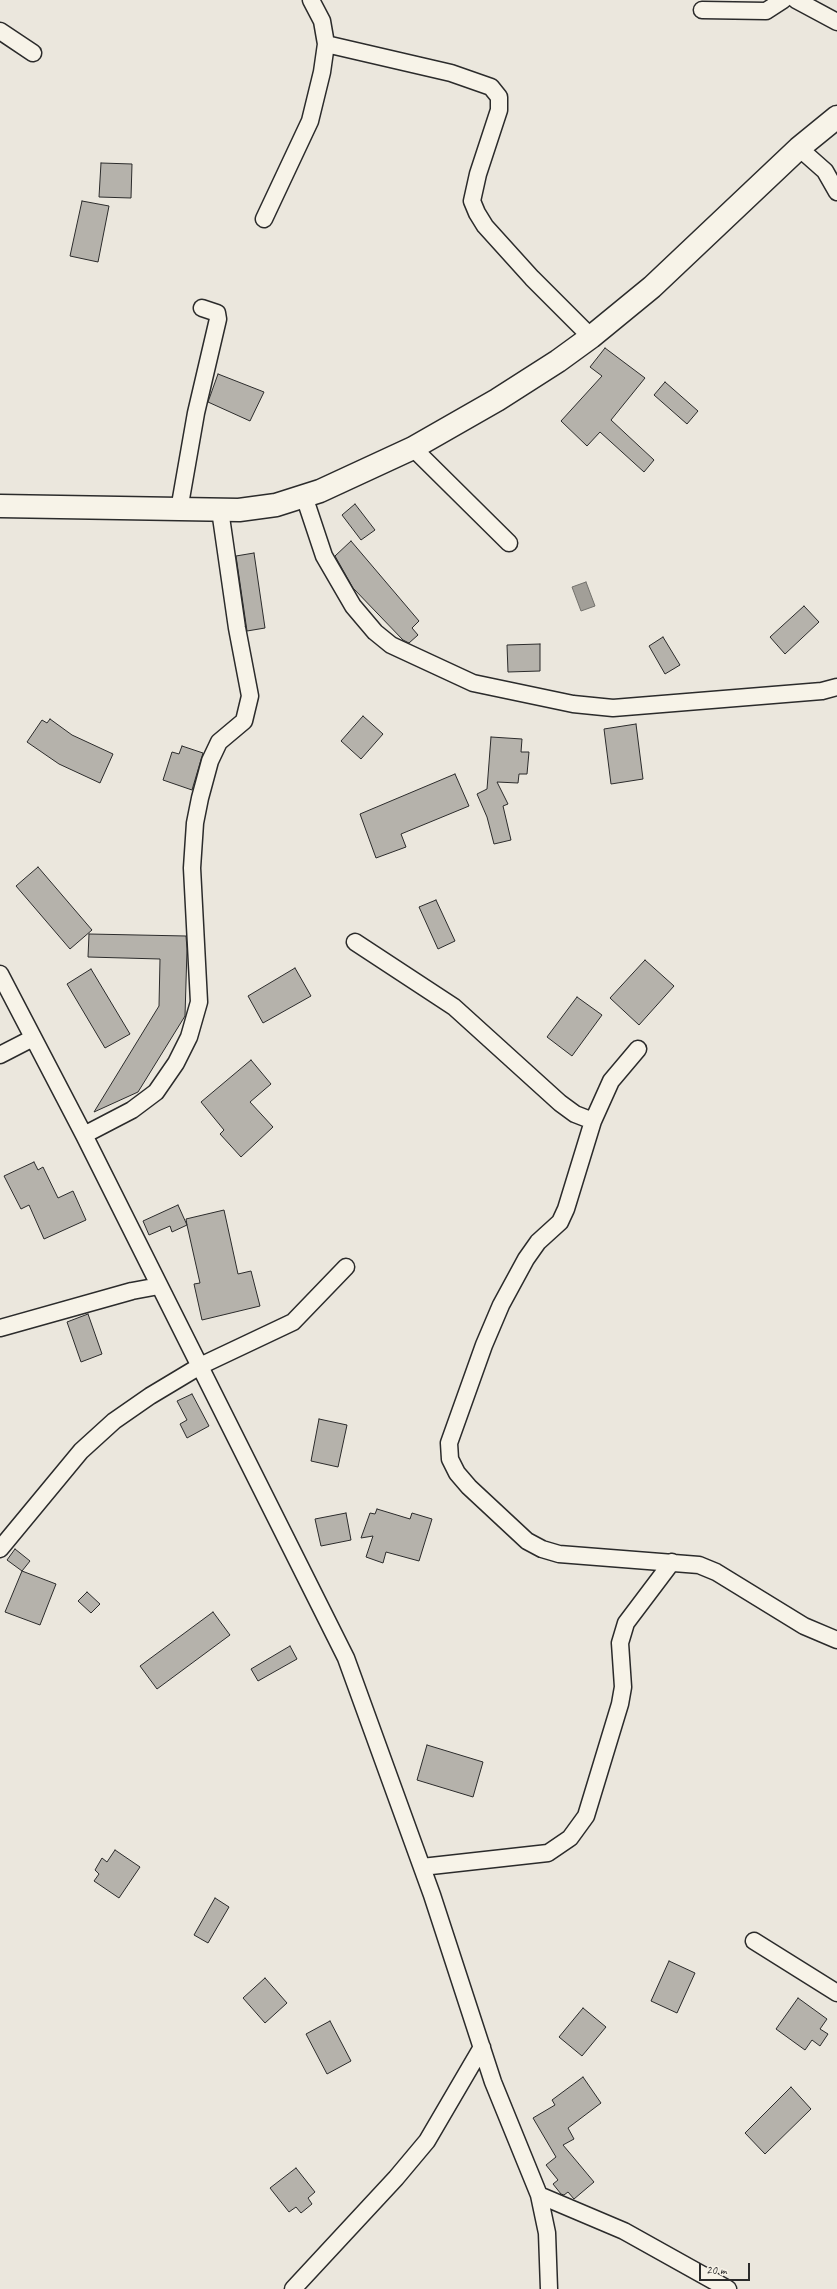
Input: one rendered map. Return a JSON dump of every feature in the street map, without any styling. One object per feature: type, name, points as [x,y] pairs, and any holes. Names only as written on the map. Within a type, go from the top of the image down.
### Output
[{"type":"main road","points":[[0,506],[238,510],[276,504],[320,491],[413,448],[497,400],[558,362],[591,337],[652,287],[799,148],[837,117]]},
{"type":"street","points":[[264,219],[310,121],[322,72],[326,44],[322,21],[311,0]]},
{"type":"street","points":[[702,10],[766,11],[783,0]]},
{"type":"street","points":[[796,0],[837,22]]},
{"type":"street","points":[[0,31],[33,53]]},
{"type":"street","points":[[326,44],[451,73],[491,87],[499,97],[500,110],[478,174],[472,201],[484,226],[532,278],[591,337]]},
{"type":"street","points":[[799,148],[825,171],[837,192]]},
{"type":"street","points":[[179,510],[196,413],[218,319],[217,313],[202,308]]},
{"type":"street","points":[[413,448],[509,543]]},
{"type":"street","points":[[304,496],[324,556],[352,606],[375,632],[391,645],[473,683],[573,704],[613,708],[822,691],[837,687]]},
{"type":"street","points":[[84,1135],[132,1110],[156,1092],[176,1063],[189,1037],[199,1002],[192,868],[195,823],[210,761],[220,742],[244,721],[250,696],[237,628],[220,510]]},
{"type":"street","points":[[355,942],[454,1008],[560,1103],[575,1114],[593,1121]]},
{"type":"street","points":[[0,974],[84,1135],[346,1658],[422,1867],[493,2082],[538,2195],[547,2233],[549,2289]]},
{"type":"street","points":[[0,1055],[33,1038]]},
{"type":"street","points":[[638,1049],[611,1081],[582,1150],[566,1210],[560,1222],[538,1242],[526,1259],[498,1311],[449,1443],[450,1460],[457,1473],[469,1487],[527,1541],[542,1549],[559,1554],[699,1565],[716,1572],[804,1626],[837,1640]]},
{"type":"street","points":[[0,1549],[81,1451],[114,1421],[150,1396],[200,1366],[293,1322],[346,1267]]},
{"type":"street","points":[[0,1328],[132,1291],[159,1286]]},
{"type":"street","points":[[422,1867],[548,1853],[570,1838],[586,1816],[620,1704],[623,1687],[620,1642],[626,1623],[672,1562]]},
{"type":"street","points":[[754,1941],[837,1993]]},
{"type":"street","points":[[293,2289],[396,2178],[427,2141],[482,2047]]},
{"type":"street","points":[[538,2195],[624,2231],[728,2289]]},
{"type":"shaded area","points":[[586,582],[595,606],[581,611],[572,587]]},
{"type":"building","points":[[101,163],[132,164],[131,198],[99,197]]},
{"type":"building","points":[[82,201],[109,206],[98,262],[70,256]]},
{"type":"building","points":[[605,348],[645,378],[611,420],[654,460],[644,472],[600,432],[587,446],[561,421],[602,376],[590,367]]},
{"type":"building","points":[[218,374],[264,392],[250,421],[208,402]]},
{"type":"building","points":[[665,382],[698,411],[687,424],[654,395]]},
{"type":"building","points":[[355,504],[375,530],[361,540],[342,515]]},
{"type":"building","points":[[351,541],[419,621],[412,628],[418,635],[409,643],[403,640],[353,588],[335,556]]},
{"type":"building","points":[[254,553],[265,628],[247,631],[236,556]]},
{"type":"building","points":[[804,606],[819,622],[785,654],[770,637]]},
{"type":"building","points":[[663,637],[680,665],[665,674],[649,646]]},
{"type":"building","points":[[540,644],[540,671],[508,672],[507,645]]},
{"type":"building","points":[[363,716],[383,734],[361,759],[341,741]]},
{"type":"building","points":[[50,719],[72,735],[113,754],[100,783],[59,764],[27,742],[42,720],[47,723]]},
{"type":"building","points":[[636,724],[643,779],[611,784],[604,729]]},
{"type":"building","points":[[491,737],[522,739],[521,752],[529,752],[527,774],[519,774],[518,783],[497,782],[508,804],[503,806],[511,840],[494,844],[487,817],[477,794],[487,789]]},
{"type":"building","points":[[182,746],[203,753],[192,790],[163,780],[172,752],[179,754]]},
{"type":"building","points":[[455,774],[469,806],[401,834],[406,847],[376,858],[360,814]]},
{"type":"building","points":[[38,867],[92,930],[70,949],[16,886]]},
{"type":"building","points":[[436,900],[455,941],[438,949],[419,907]]},
{"type":"building","points":[[89,934],[186,936],[187,949],[185,1016],[138,1092],[94,1112],[159,1006],[160,959],[88,957]]},
{"type":"building","points":[[645,960],[674,986],[639,1025],[610,998]]},
{"type":"building","points":[[295,968],[311,996],[263,1023],[248,996]]},
{"type":"building","points":[[91,969],[130,1034],[105,1048],[67,984]]},
{"type":"building","points":[[577,997],[602,1015],[572,1056],[547,1037]]},
{"type":"building","points":[[251,1060],[271,1084],[250,1102],[273,1127],[241,1157],[220,1134],[224,1130],[201,1102]]},
{"type":"building","points":[[34,1162],[38,1170],[43,1167],[58,1198],[73,1191],[86,1220],[44,1239],[29,1205],[21,1209],[4,1176]]},
{"type":"building","points":[[178,1205],[187,1225],[172,1232],[170,1226],[149,1235],[143,1221]]},
{"type":"building","points":[[224,1210],[238,1274],[251,1271],[260,1306],[202,1320],[194,1284],[200,1283],[186,1219]]},
{"type":"building","points":[[88,1314],[102,1354],[81,1362],[67,1322]]},
{"type":"building","points":[[192,1394],[209,1426],[187,1438],[180,1424],[187,1420],[177,1401]]},
{"type":"building","points":[[319,1419],[347,1425],[338,1467],[311,1461]]},
{"type":"building","points":[[377,1509],[410,1519],[412,1513],[432,1519],[419,1561],[386,1552],[383,1563],[366,1557],[373,1536],[361,1538],[370,1513],[375,1514]]},
{"type":"building","points":[[346,1513],[351,1540],[321,1546],[315,1519]]},
{"type":"building","points":[[15,1549],[30,1561],[22,1571],[7,1560]]},
{"type":"building","points":[[22,1571],[56,1584],[40,1625],[5,1612]]},
{"type":"building","points":[[87,1592],[100,1604],[91,1613],[78,1601]]},
{"type":"building","points":[[213,1612],[230,1635],[157,1689],[140,1666]]},
{"type":"building","points":[[290,1646],[297,1659],[258,1681],[251,1669]]},
{"type":"building","points":[[427,1745],[483,1762],[473,1797],[417,1780]]},
{"type":"building","points":[[115,1850],[140,1867],[119,1898],[94,1881],[99,1874],[95,1870],[102,1858],[107,1862]]},
{"type":"building","points":[[215,1898],[229,1907],[208,1943],[194,1935]]},
{"type":"building","points":[[669,1961],[695,1973],[677,2013],[651,2001]]},
{"type":"building","points":[[265,1978],[287,2003],[265,2023],[243,1998]]},
{"type":"building","points":[[798,1998],[827,2019],[820,2029],[828,2034],[820,2046],[812,2040],[805,2050],[776,2029]]},
{"type":"building","points":[[583,2008],[606,2027],[582,2056],[559,2037]]},
{"type":"building","points":[[330,2021],[351,2061],[327,2074],[306,2034]]},
{"type":"building","points":[[583,2077],[601,2103],[568,2128],[574,2139],[563,2145],[594,2182],[574,2199],[568,2192],[564,2195],[561,2194],[553,2184],[558,2180],[546,2165],[556,2157],[533,2118],[555,2105],[552,2100]]},
{"type":"building","points":[[791,2087],[811,2109],[765,2154],[745,2133]]},
{"type":"building","points":[[296,2168],[315,2192],[308,2198],[312,2204],[301,2213],[296,2207],[289,2212],[270,2188]]}]
